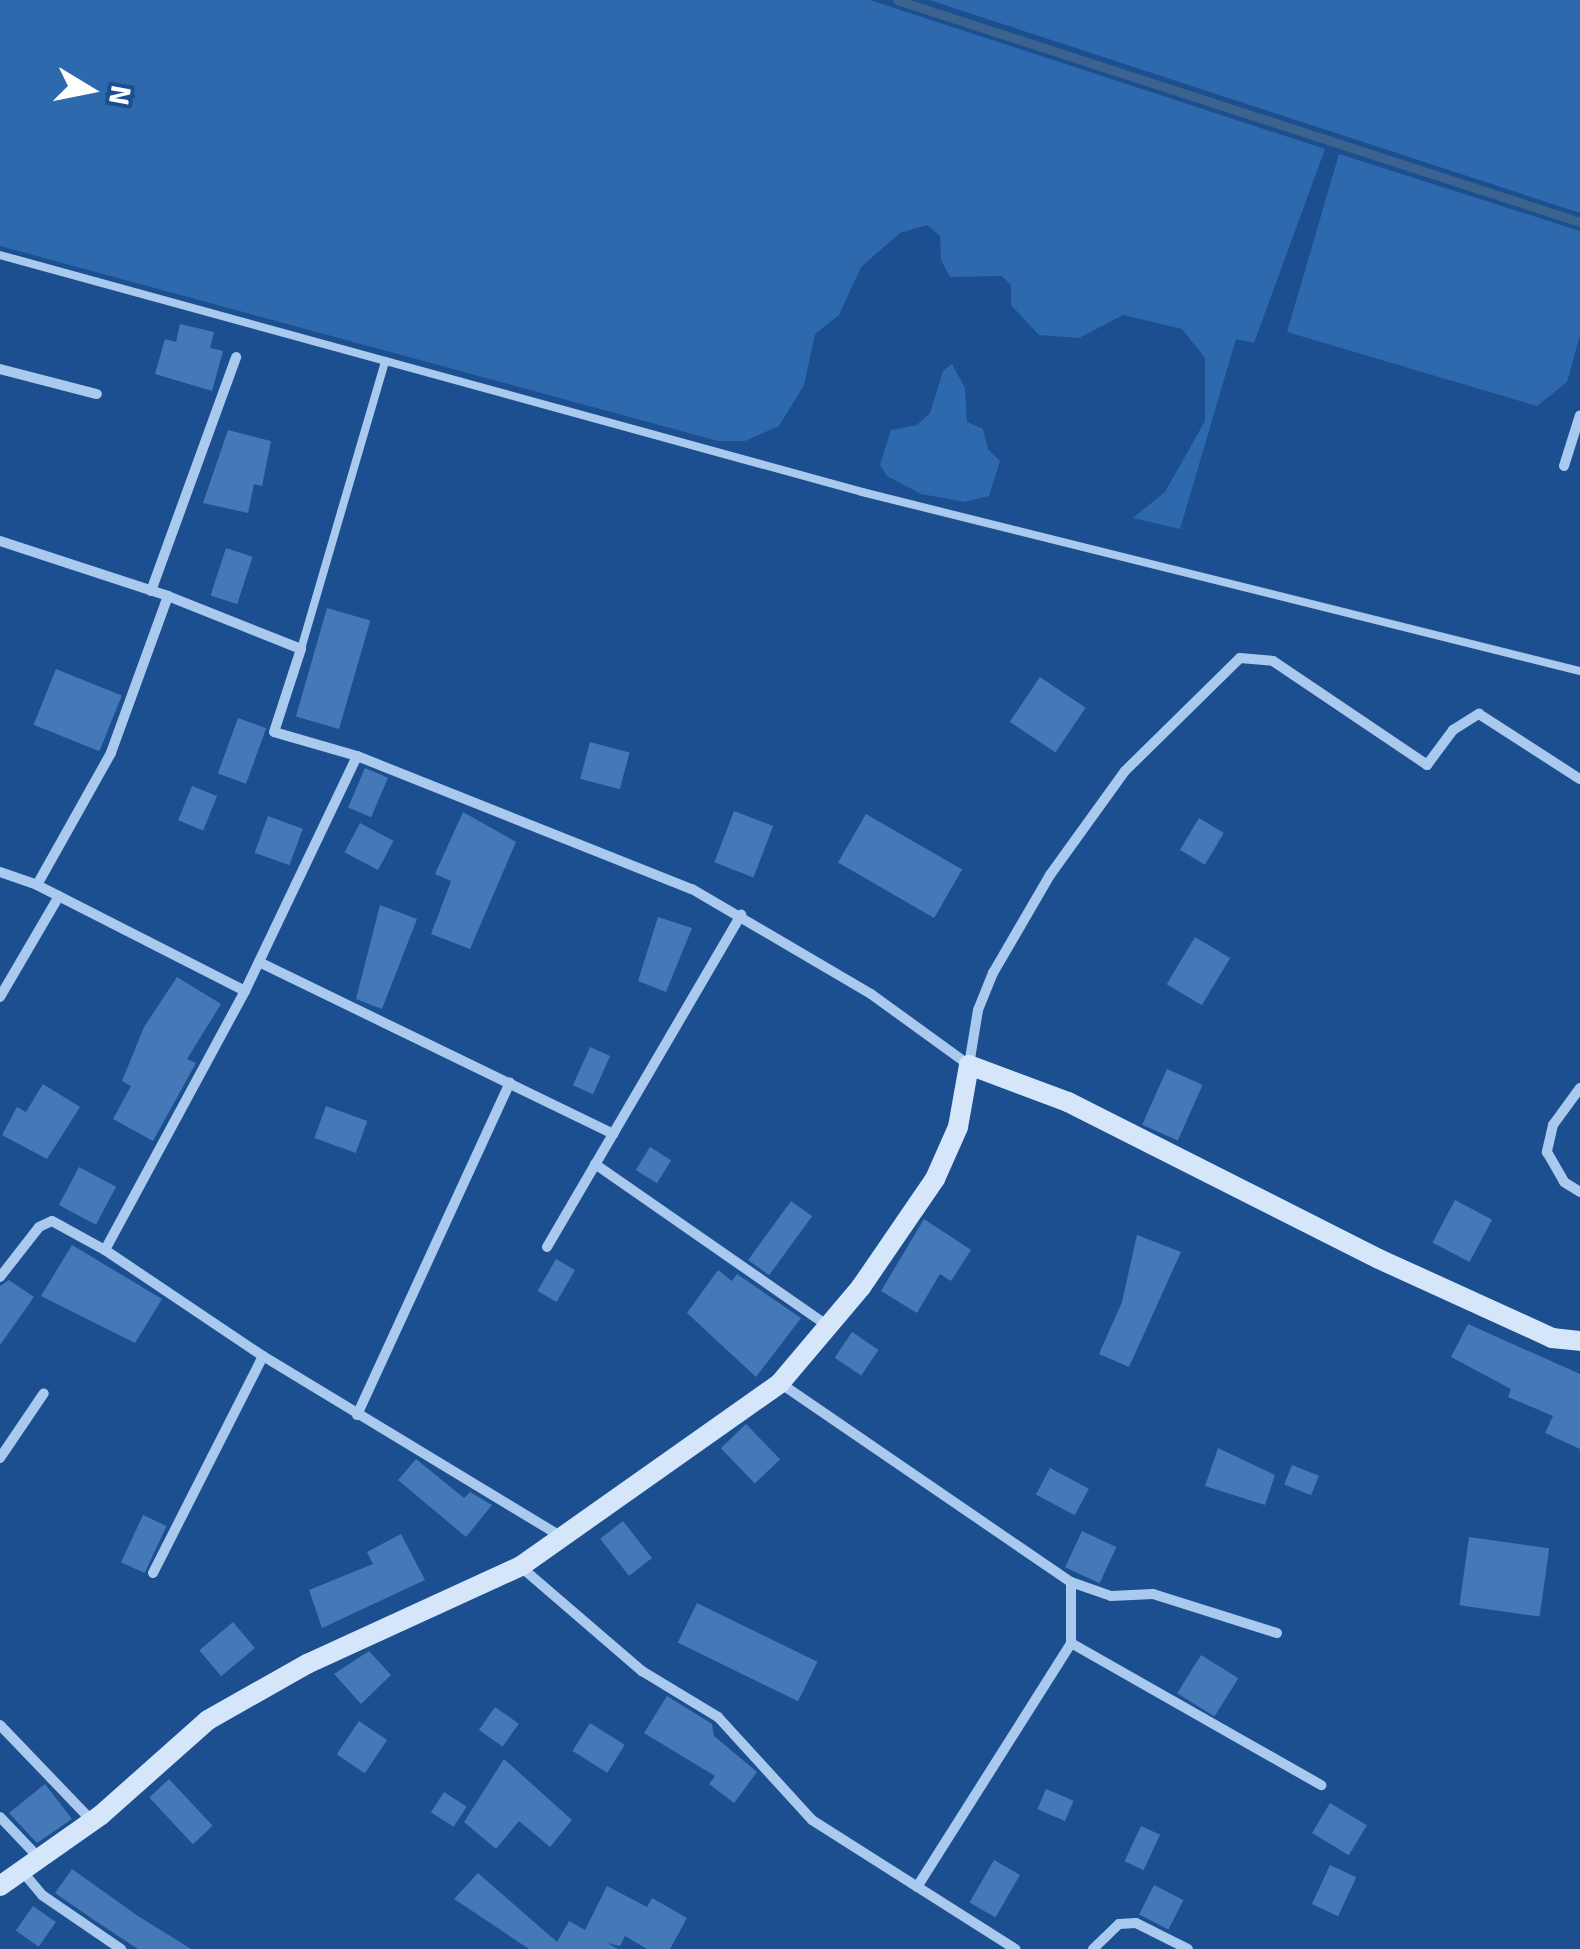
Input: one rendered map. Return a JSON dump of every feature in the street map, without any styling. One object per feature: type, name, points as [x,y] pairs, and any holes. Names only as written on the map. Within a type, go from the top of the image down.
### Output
[{"type":"street","points":[[151,590],[236,357]]},
{"type":"street","points":[[0,369],[97,394]]},
{"type":"street","points":[[1564,466],[1580,415]]},
{"type":"street","points":[[0,541],[168,596],[301,648],[274,732],[357,756],[692,889],[871,994],[969,1066],[1068,1102],[1517,1322],[1580,1341]]},
{"type":"street","points":[[37,884],[111,754],[168,596]]},
{"type":"street","points":[[0,1886],[92,1821],[208,1720],[307,1664],[521,1566],[780,1384],[828,1326],[935,1179],[958,1127],[978,1010],[993,972],[1050,875],[1125,772],[1240,658],[1272,662],[1426,765],[1453,730],[1480,714],[1580,778]]},
{"type":"street","points":[[105,1250],[244,990],[357,756]]},
{"type":"street","points":[[0,872],[37,884],[244,990]]},
{"type":"street","points":[[0,997],[59,896]]},
{"type":"street","points":[[547,1247],[740,915]]},
{"type":"street","points":[[258,962],[613,1134]]},
{"type":"street","points":[[358,1415],[510,1083]]},
{"type":"street","points":[[1580,1088],[1553,1125],[1547,1152],[1564,1182],[1580,1192]]},
{"type":"street","points":[[595,1164],[828,1326]]},
{"type":"street","points":[[0,1277],[38,1227],[52,1221],[105,1250],[263,1356],[564,1539]]},
{"type":"street","points":[[153,1573],[263,1356]]},
{"type":"street","points":[[780,1384],[1071,1582],[1111,1596],[1153,1594],[1277,1633]]},
{"type":"street","points":[[0,1458],[44,1393]]},
{"type":"street","points":[[521,1566],[642,1671],[718,1716],[812,1820],[1015,1949]]},
{"type":"street","points":[[917,1887],[1071,1643],[1071,1582]]},
{"type":"street","points":[[1071,1643],[1321,1785]]},
{"type":"street","points":[[0,1725],[92,1821]]},
{"type":"street","points":[[0,1817],[30,1864],[42,1894],[121,1949]]},
{"type":"street","points":[[1093,1949],[1119,1924],[1136,1923],[1188,1949]]},
{"type":"lane","points":[[0,255],[862,492],[1580,671]]},
{"type":"lane","points":[[301,648],[385,360]]},
{"type":"shaded area","points":[[0,0],[870,0],[1325,149],[1254,343],[1236,339],[1180,529],[1133,518],[1165,492],[1205,421],[1205,358],[1182,329],[1123,315],[1079,338],[1039,335],[1011,305],[1011,285],[1002,276],[950,277],[941,260],[940,236],[927,225],[900,233],[861,267],[839,315],[815,334],[804,385],[779,426],[745,441],[718,441],[0,246]]},
{"type":"shaded area","points":[[929,0],[1580,0],[1580,213]]},
{"type":"shaded area","points":[[1339,154],[1580,231],[1580,335],[1567,382],[1537,406],[1287,332]]},
{"type":"shaded area","points":[[952,364],[965,388],[967,422],[983,429],[988,449],[1000,461],[989,496],[965,502],[921,494],[887,476],[880,465],[891,430],[917,425],[930,413],[943,371]]},
{"type":"building","points":[[180,324],[214,332],[210,348],[223,351],[212,391],[155,374],[165,339],[176,342]]},
{"type":"building","points":[[228,430],[271,441],[262,486],[254,484],[248,513],[203,503]]},
{"type":"building","points":[[226,548],[253,557],[237,604],[211,596]]},
{"type":"building","points":[[327,608],[370,620],[339,729],[296,717]]},
{"type":"building","points":[[56,669],[122,696],[99,751],[34,725]]},
{"type":"building","points":[[1040,677],[1086,708],[1055,753],[1010,722]]},
{"type":"building","points":[[238,718],[266,728],[246,784],[218,773]]},
{"type":"building","points":[[590,742],[630,753],[620,789],[580,779]]},
{"type":"building","points":[[365,768],[388,778],[371,817],[348,808]]},
{"type":"building","points":[[192,786],[217,796],[203,830],[178,820]]},
{"type":"building","points":[[734,811],[773,826],[754,877],[714,862]]},
{"type":"building","points":[[463,812],[516,842],[470,949],[431,934],[451,881],[435,874]]},
{"type":"building","points":[[866,814],[962,870],[934,918],[838,862]]},
{"type":"building","points":[[268,816],[303,829],[289,865],[255,853]]},
{"type":"building","points":[[1199,818],[1224,833],[1205,865],[1180,850]]},
{"type":"building","points":[[360,823],[394,841],[378,870],[345,852]]},
{"type":"building","points":[[380,905],[417,919],[382,1009],[356,999]]},
{"type":"building","points":[[658,917],[692,928],[666,992],[638,981]]},
{"type":"building","points":[[1195,937],[1230,958],[1202,1005],[1167,984]]},
{"type":"building","points":[[177,977],[221,1004],[187,1059],[196,1063],[153,1141],[113,1119],[131,1086],[122,1081],[144,1027]]},
{"type":"building","points":[[590,1047],[610,1056],[593,1094],[573,1085]]},
{"type":"building","points":[[1167,1069],[1203,1085],[1178,1141],[1142,1125]]},
{"type":"building","points":[[43,1084],[80,1107],[47,1159],[2,1135],[17,1107],[26,1112]]},
{"type":"building","points":[[326,1106],[367,1121],[356,1153],[314,1138]]},
{"type":"building","points":[[650,1147],[671,1160],[657,1183],[636,1170]]},
{"type":"building","points":[[79,1167],[116,1187],[96,1225],[59,1205]]},
{"type":"building","points":[[1455,1200],[1492,1220],[1470,1262],[1432,1242]]},
{"type":"building","points":[[791,1201],[812,1216],[769,1275],[748,1260]]},
{"type":"building","points":[[924,1219],[971,1250],[951,1281],[940,1274],[917,1313],[881,1291]]},
{"type":"building","points":[[1137,1235],[1181,1252],[1129,1367],[1099,1354],[1122,1302]]},
{"type":"building","points":[[72,1245],[162,1299],[135,1343],[41,1296]]},
{"type":"building","points":[[556,1259],[575,1270],[557,1302],[538,1291]]},
{"type":"building","points":[[718,1270],[732,1281],[737,1274],[801,1318],[756,1377],[687,1313]]},
{"type":"building","points":[[9,1280],[34,1297],[0,1345],[0,1286]]},
{"type":"building","points":[[1468,1324],[1580,1374],[1580,1449],[1545,1433],[1553,1416],[1508,1397],[1511,1389],[1451,1357]]},
{"type":"building","points":[[852,1332],[879,1350],[861,1376],[835,1358]]},
{"type":"building","points":[[746,1424],[780,1459],[755,1484],[721,1448]]},
{"type":"building","points":[[1218,1448],[1275,1475],[1265,1505],[1205,1486]]},
{"type":"building","points":[[416,1459],[464,1498],[470,1492],[492,1505],[466,1537],[398,1480]]},
{"type":"building","points":[[1292,1465],[1319,1476],[1311,1495],[1284,1484]]},
{"type":"building","points":[[1050,1468],[1089,1489],[1075,1515],[1036,1494]]},
{"type":"building","points":[[143,1515],[167,1526],[145,1573],[121,1562]]},
{"type":"building","points":[[623,1521],[652,1558],[629,1576],[600,1539]]},
{"type":"building","points":[[1082,1531],[1116,1547],[1100,1583],[1065,1567]]},
{"type":"building","points":[[401,1534],[425,1580],[322,1628],[309,1590],[373,1564],[367,1552]]},
{"type":"building","points":[[1469,1537],[1549,1548],[1540,1617],[1459,1605]]},
{"type":"building","points":[[697,1603],[817,1662],[798,1701],[678,1643]]},
{"type":"building","points":[[233,1622],[255,1648],[221,1676],[199,1650]]},
{"type":"building","points":[[369,1651],[391,1675],[361,1704],[334,1674]]},
{"type":"building","points":[[1201,1655],[1238,1678],[1214,1716],[1177,1693]]},
{"type":"building","points":[[667,1696],[712,1724],[714,1736],[757,1772],[734,1803],[709,1784],[715,1776],[644,1733]]},
{"type":"building","points":[[495,1707],[519,1724],[503,1747],[479,1730]]},
{"type":"building","points":[[359,1721],[387,1740],[365,1773],[337,1754]]},
{"type":"building","points":[[590,1723],[625,1745],[607,1773],[573,1751]]},
{"type":"building","points":[[504,1759],[572,1820],[550,1847],[519,1821],[496,1849],[464,1822]]},
{"type":"building","points":[[169,1779],[213,1826],[193,1844],[149,1797]]},
{"type":"building","points":[[45,1784],[72,1819],[37,1843],[9,1813]]},
{"type":"building","points":[[1046,1789],[1074,1801],[1065,1821],[1037,1809]]},
{"type":"building","points":[[444,1792],[467,1807],[454,1827],[431,1812]]},
{"type":"building","points":[[1330,1803],[1367,1825],[1349,1855],[1312,1833]]},
{"type":"building","points":[[1141,1826],[1160,1835],[1144,1870],[1125,1861]]},
{"type":"building","points":[[994,1860],[1020,1875],[995,1917],[970,1902]]},
{"type":"building","points":[[1330,1865],[1356,1877],[1338,1916],[1312,1904]]},
{"type":"building","points":[[72,1869],[191,1949],[138,1949],[94,1920],[55,1893]]},
{"type":"building","points":[[478,1873],[557,1942],[569,1921],[585,1930],[607,1886],[647,1907],[652,1898],[687,1918],[670,1949],[647,1949],[625,1936],[620,1946],[607,1943],[618,1949],[529,1949],[454,1899]]},
{"type":"building","points":[[1154,1885],[1183,1900],[1168,1929],[1139,1914]]},
{"type":"building","points":[[33,1906],[56,1922],[39,1947],[16,1931]]},
{"type":"waterway","points":[[897,0],[1580,222]]}]
